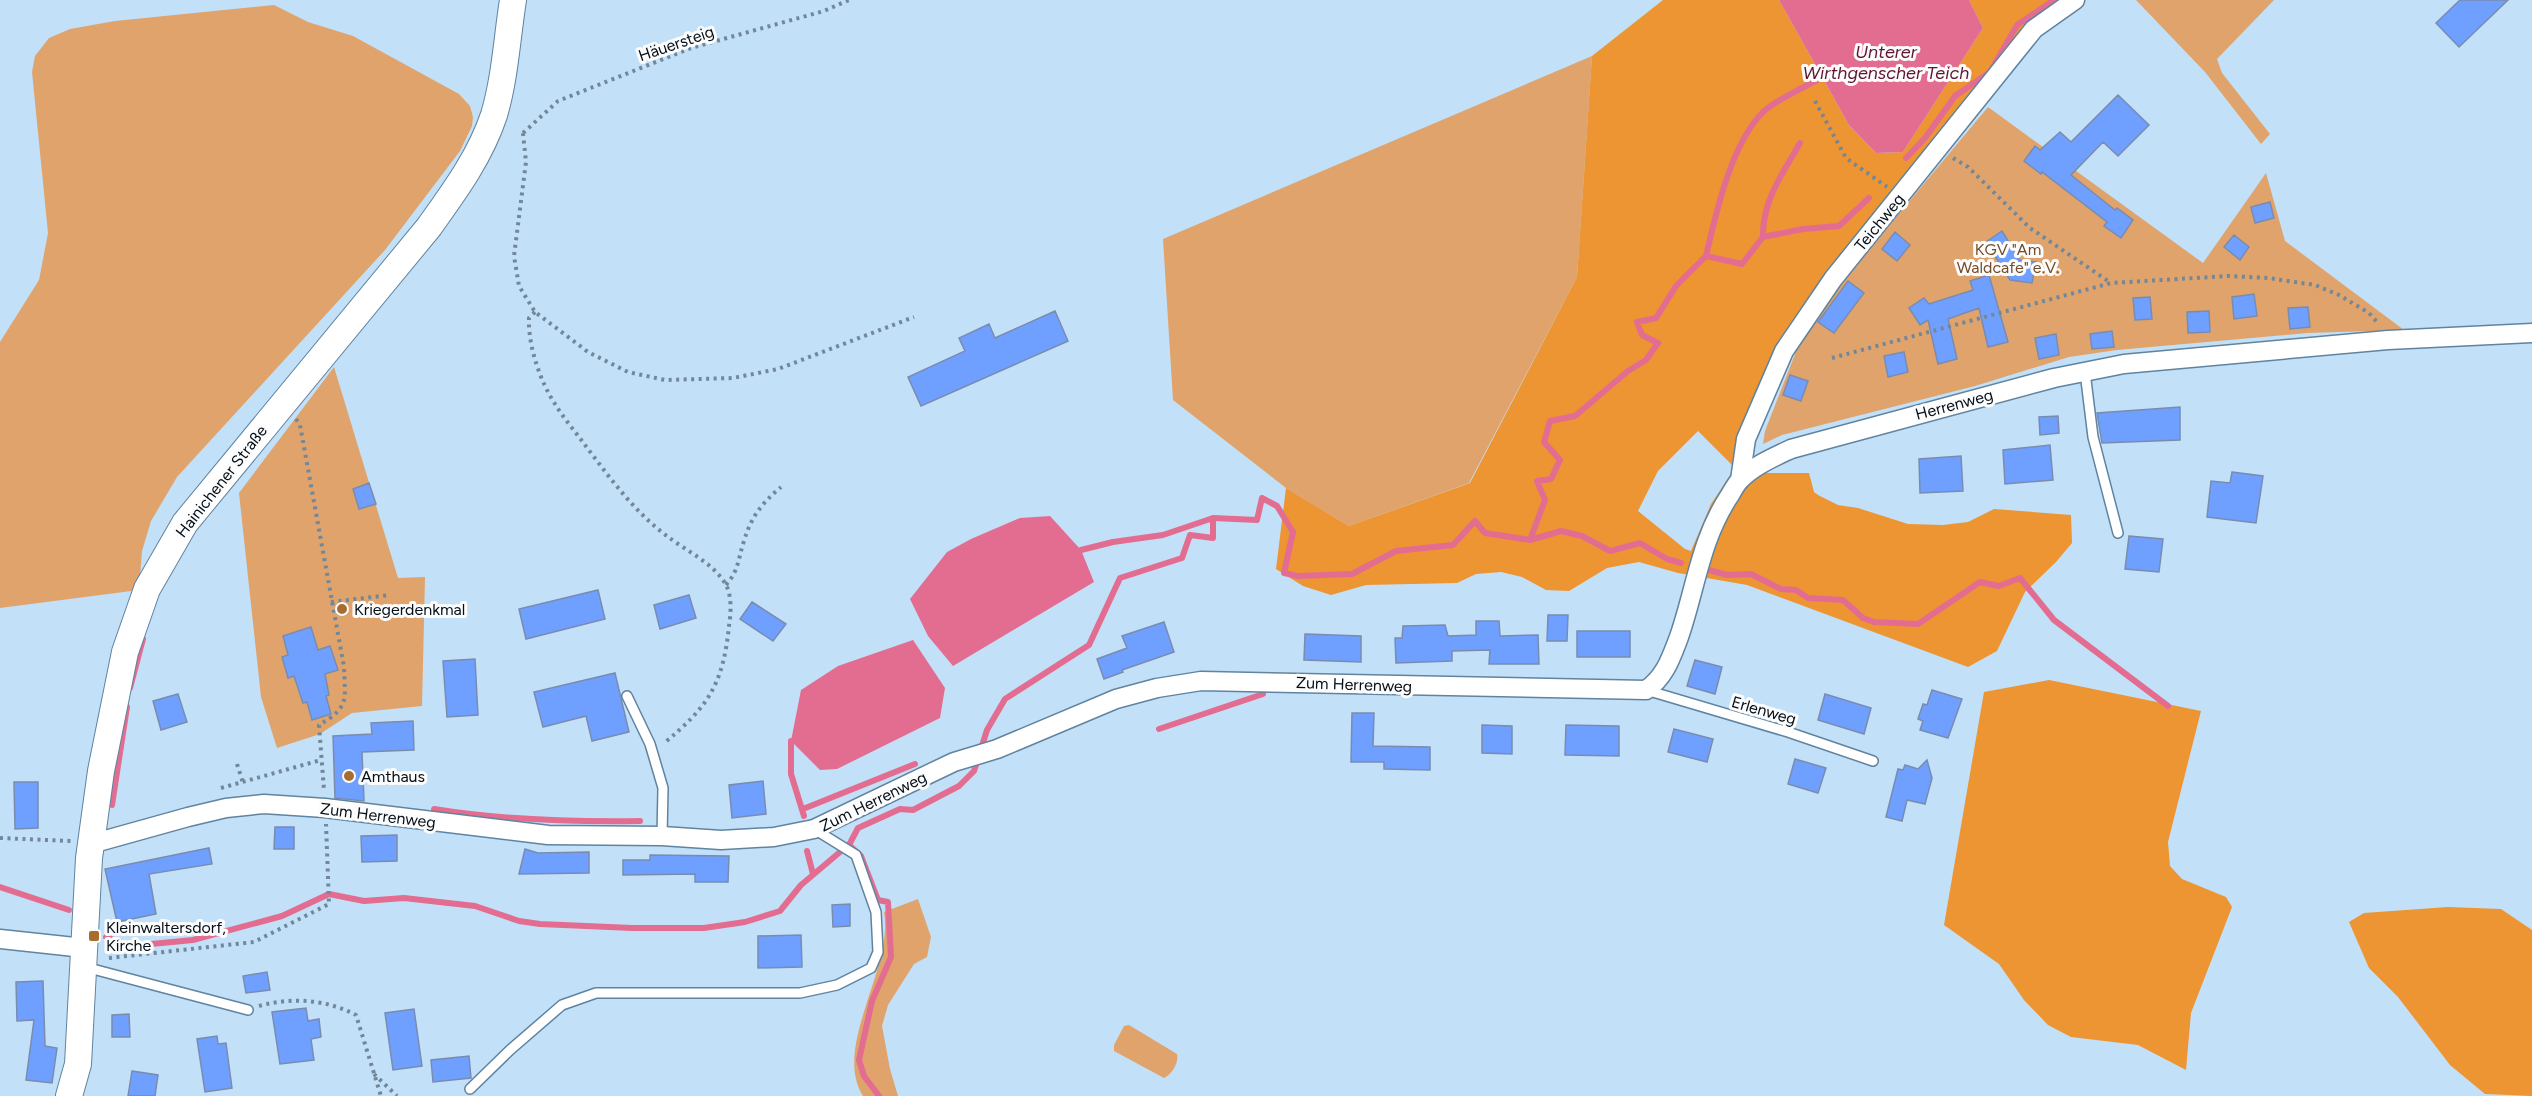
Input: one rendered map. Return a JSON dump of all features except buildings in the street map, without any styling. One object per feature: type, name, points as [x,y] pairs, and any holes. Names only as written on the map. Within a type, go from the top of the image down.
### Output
[{"type":"main road","name":"Hainichener Straße","points":[[69,1096],[78,1064],[91,844],[101,771],[125,652],[147,589],[185,523],[421,236],[462,182],[481,146],[494,114],[513,0]]},
{"type":"street","name":"Teichweg","points":[[1740,480],[1746,439],[1784,351],[1833,279],[2034,29],[2075,0]]},
{"type":"street","name":"Herrenweg","points":[[1646,690],[1657,683],[1670,663],[1690,605],[1700,556],[1715,517],[1740,480],[1771,458],[1811,442],[2124,364],[2412,338],[2532,333]]},
{"type":"street","name":"Zum Herrenweg","points":[[91,844],[226,808],[264,804],[325,808],[548,834],[662,836],[721,840],[774,837],[814,829],[954,762],[997,750],[1116,699],[1157,688],[1201,681],[1646,690]]},
{"type":"street","points":[[0,939],[84,942]]},
{"type":"lane","points":[[2085,372],[2093,437],[2118,533]]},
{"type":"lane","name":"Erlenweg","points":[[1646,690],[1788,732],[1873,761]]},
{"type":"lane","points":[[627,696],[652,752],[663,788],[662,836]]},
{"type":"lane","points":[[470,1089],[510,1050],[562,1005],[596,993],[800,993],[837,985],[871,968],[878,952],[876,912],[856,855],[814,829]]},
{"type":"lane","points":[[84,942],[248,1010]]},
{"type":"path","name":"Häuersteig","points":[[535,312],[519,286],[513,256],[526,162],[523,133],[558,101],[691,48],[824,11],[849,0]]},
{"type":"path","points":[[1815,101],[1846,158],[1873,179],[1900,195]]},
{"type":"path","points":[[1937,149],[1968,168],[2030,228],[2110,283]]},
{"type":"path","points":[[1832,358],[2110,283],[2228,276],[2268,278],[2315,285],[2339,295],[2369,313],[2380,325],[2388,340]]},
{"type":"path","points":[[652,752],[692,720],[707,702],[720,676],[730,617],[726,585],[702,560],[667,537],[642,514],[554,403],[537,364],[529,330],[529,318],[535,312],[588,352],[628,372],[665,380],[733,378],[778,369],[914,316]]},
{"type":"path","points":[[84,942],[254,942],[329,904],[319,725],[338,714],[345,699],[344,667],[300,425],[295,418],[280,408]]},
{"type":"path","points":[[726,585],[736,574],[744,540],[761,504],[781,487]]},
{"type":"path","points":[[331,602],[390,595]]},
{"type":"path","points":[[0,838],[91,844]]},
{"type":"path","points":[[248,1010],[278,1001],[296,1000],[336,1005],[356,1015],[381,1096]]},
{"type":"path","points":[[374,1074],[397,1096]]},
{"type":"green space","points":[[2136,0],[2274,0],[2217,59],[2222,73],[2270,134],[2261,144],[2205,72]]},
{"type":"green space","points":[[274,5],[308,22],[353,36],[459,94],[470,106],[473,117],[472,126],[460,151],[385,250],[177,477],[151,521],[142,551],[139,590],[0,608],[0,342],[39,280],[48,233],[32,72],[35,56],[49,38],[70,29],[115,21]]},
{"type":"green space","points":[[1592,56],[1577,277],[1469,483],[1349,526],[1286,488],[1173,400],[1163,239]]},
{"type":"green space","name":"KGV \"Am Waldcafe\" e.V.","points":[[1988,107],[2203,263],[2266,173],[2285,241],[2404,330],[2307,333],[2117,350],[2069,357],[1975,386],[1782,435],[1763,444],[1765,431],[1797,349],[1841,283]]},
{"type":"green space","points":[[334,367],[398,578],[425,577],[422,706],[352,713],[320,734],[277,748],[261,697],[239,493]]},
{"type":"green space","points":[[918,899],[931,937],[927,957],[914,964],[888,1005],[882,1026],[898,1096],[863,1096],[855,1076],[855,1054],[859,1031],[881,957],[885,934],[884,912]]},
{"type":"green space","points":[[1129,1025],[1177,1054],[1176,1064],[1167,1076],[1164,1078],[1114,1051],[1114,1045],[1124,1026]]},
{"type":"shaded area","points":[[1663,0],[1779,0],[1849,125],[1876,153],[1903,152],[1983,28],[1969,0],[2059,0],[2029,19],[1973,93],[1826,273],[1779,348],[1747,462],[1766,473],[1809,473],[1814,492],[1818,495],[1838,505],[1858,508],[1908,524],[1943,525],[1968,522],[1994,509],[2071,515],[2072,543],[2025,592],[1997,651],[1968,667],[1747,585],[1678,573],[1639,562],[1607,568],[1569,591],[1546,590],[1522,577],[1501,572],[1476,574],[1457,583],[1366,585],[1331,595],[1303,586],[1276,569],[1286,488],[1349,526],[1470,483],[1577,277],[1592,56]],"holes":[[[1698,431],[1735,468],[1711,504],[1691,551],[1685,549],[1638,511],[1658,471]]]},
{"type":"shaded area","points":[[2049,680],[2201,711],[2168,842],[2170,866],[2182,879],[2226,897],[2232,907],[2191,1013],[2186,1070],[2138,1045],[2071,1037],[2048,1025],[2024,1000],[1999,964],[1944,925],[1984,692]]},
{"type":"shaded area","points":[[2448,907],[2501,909],[2532,930],[2532,1096],[2485,1094],[2450,1065],[2398,997],[2369,968],[2349,922],[2364,913]]},
{"type":"water","name":"Unterer Wirthgenscher Teich","points":[[1779,0],[1969,0],[1983,28],[1903,152],[1876,153],[1849,125]]},
{"type":"water","points":[[1050,516],[1081,550],[1094,582],[953,666],[928,636],[910,599],[947,552],[1020,518]]},
{"type":"water","points":[[913,640],[945,688],[940,718],[837,769],[820,770],[791,741],[801,690],[838,666]]},
{"type":"waterway","points":[[1906,158],[1925,138],[1955,96],[1990,72],[2017,25],[2054,0]]},
{"type":"waterway","points":[[1706,256],[1726,180],[1742,142],[1752,126],[1763,112],[1775,103],[1823,77]]},
{"type":"waterway","points":[[1763,237],[1770,199],[1800,143]]},
{"type":"waterway","points":[[1530,540],[1545,500],[1537,481],[1551,479],[1560,460],[1544,442],[1550,421],[1575,416],[1628,371],[1646,360],[1658,343],[1642,335],[1637,322],[1656,318],[1676,286],[1706,256],[1742,264],[1763,237],[1803,229],[1839,226],[1869,198]]},
{"type":"waterway","points":[[879,1096],[864,1076],[859,1060],[872,1001],[891,957],[888,902],[878,900],[861,856],[849,845],[858,828],[900,809],[913,810],[959,786],[974,771],[987,730],[1005,699],[1089,645],[1120,578],[1182,558],[1190,535],[1213,538],[1213,518],[1257,520],[1262,498],[1277,506],[1293,532],[1284,573],[1298,576],[1352,574],[1396,551],[1453,545],[1475,521],[1485,533],[1530,540],[1561,531],[1582,536],[1610,551],[1640,543],[1667,559],[1681,563]]},
{"type":"waterway","points":[[1081,550],[1113,542],[1163,535],[1213,518]]},
{"type":"waterway","points":[[1709,570],[1727,575],[1751,574],[1781,589],[1796,590],[1808,598],[1843,600],[1863,618],[1874,622],[1918,624],[1980,582],[1999,586],[2020,578],[2054,620],[2168,706]]},
{"type":"waterway","points":[[130,688],[143,639]]},
{"type":"waterway","points":[[1159,729],[1263,694]]},
{"type":"waterway","points":[[112,805],[127,707]]},
{"type":"waterway","points":[[791,741],[791,774],[804,816]]},
{"type":"waterway","points":[[803,809],[915,764]]},
{"type":"waterway","points":[[434,809],[537,820],[640,821]]},
{"type":"waterway","points":[[807,851],[813,874]]},
{"type":"waterway","points":[[106,937],[130,946],[193,940],[282,916],[329,894],[364,901],[404,898],[475,906],[519,921],[540,924],[704,928],[745,922],[780,911],[801,885],[840,852]]},
{"type":"waterway","points":[[0,887],[69,910]]},
{"type":"place","name":"Kriegerdenkmal","points":[[342,609]]},
{"type":"place","name":"Amthaus","points":[[349,776]]},
{"type":"place","name":"Kleinwaltersdorf, Kirche","points":[[94,936]]}]
